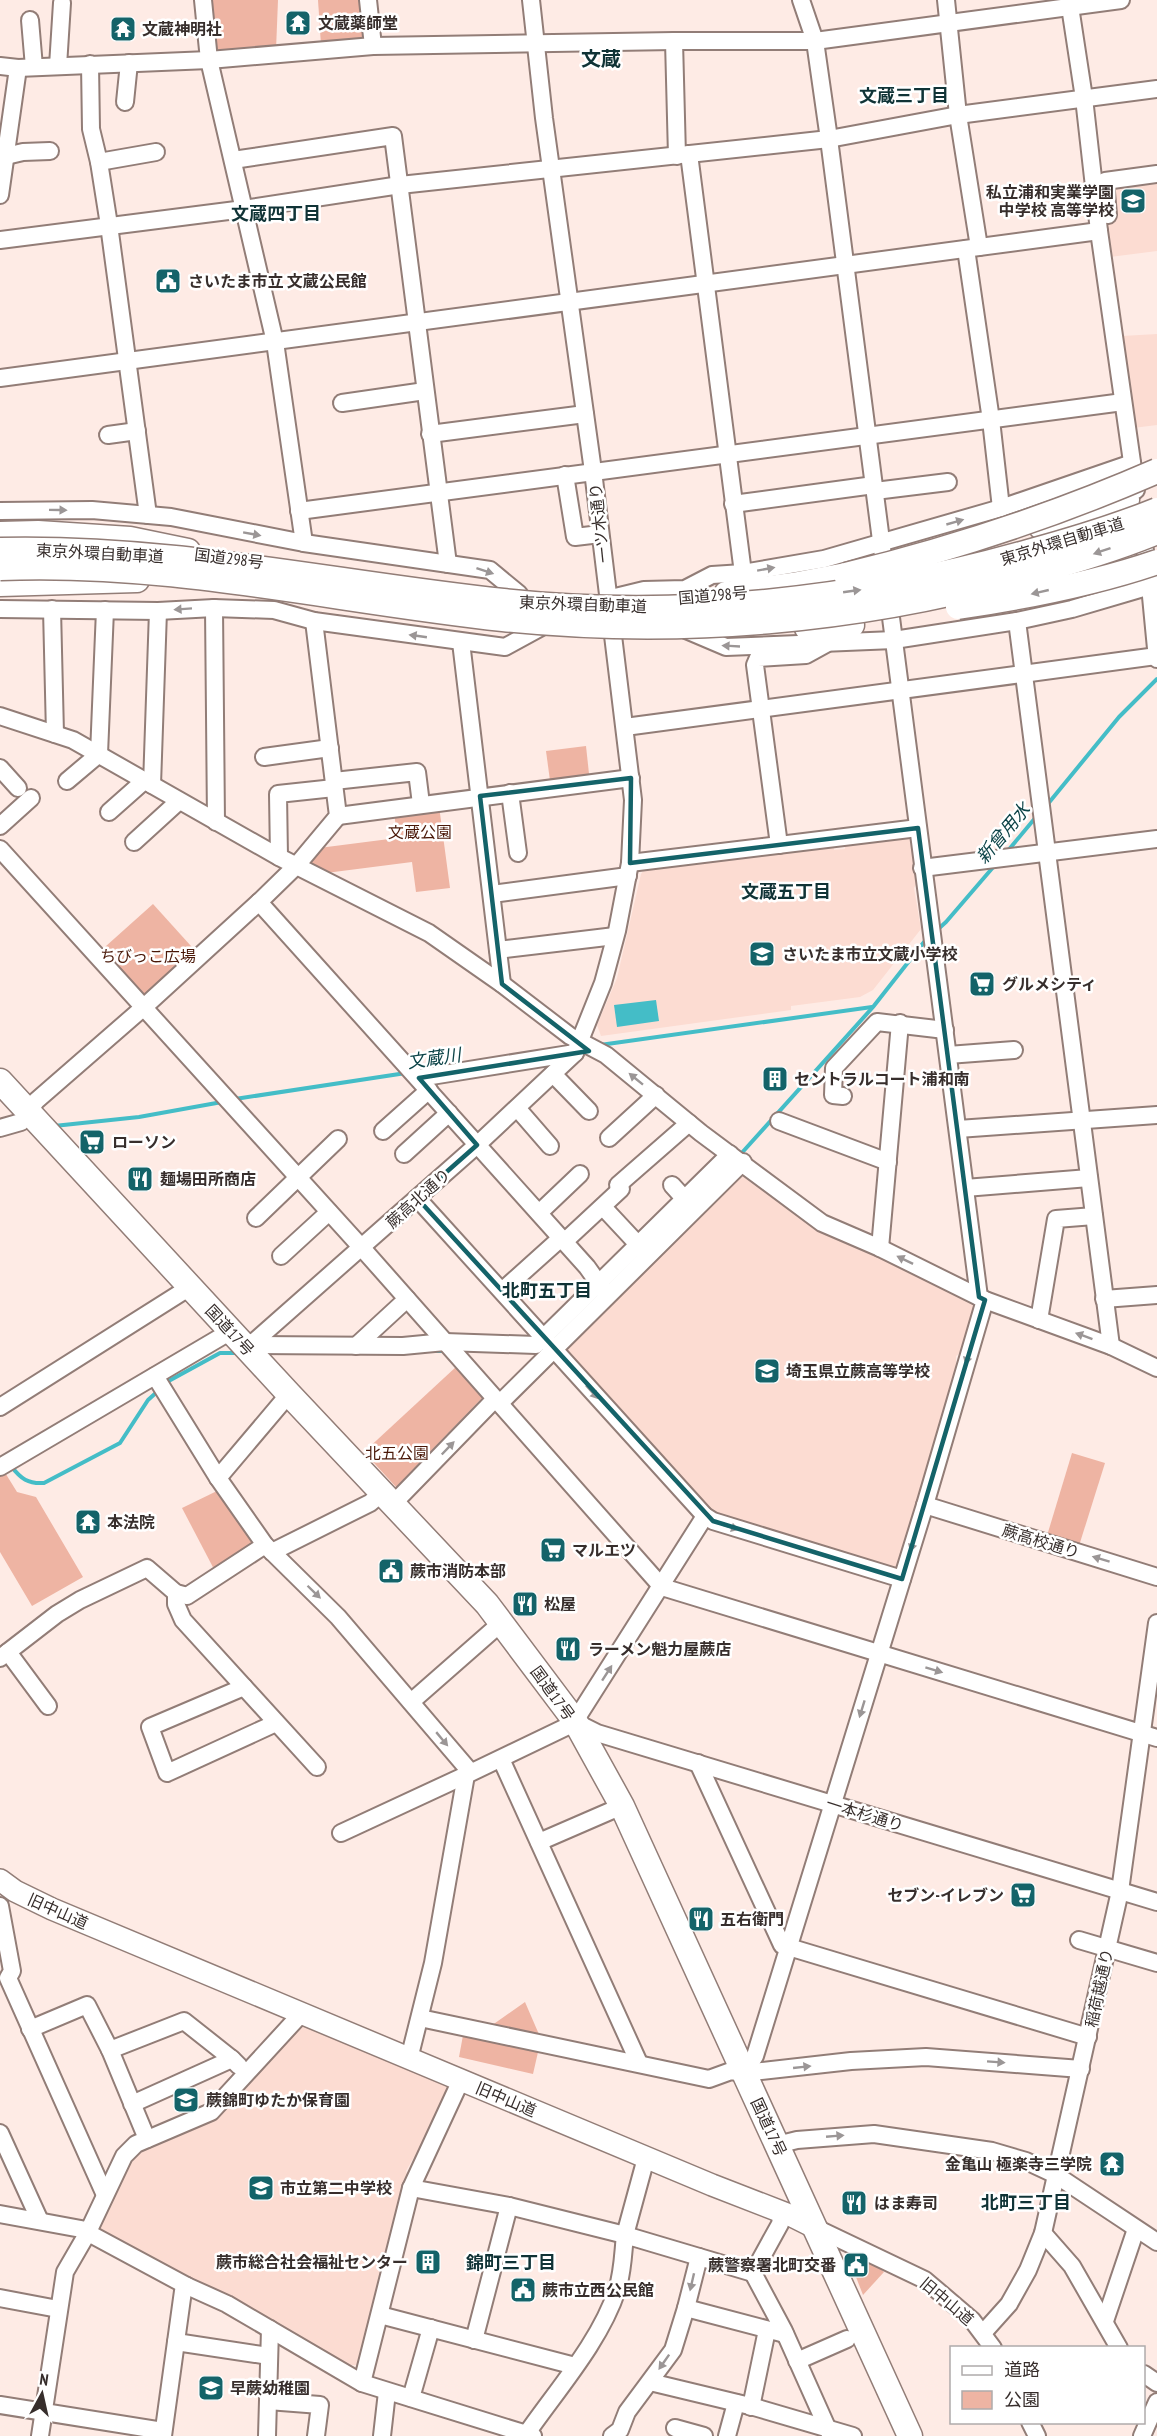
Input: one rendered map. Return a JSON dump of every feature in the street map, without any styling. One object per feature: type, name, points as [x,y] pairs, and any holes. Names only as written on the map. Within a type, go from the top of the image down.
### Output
[{"type":"highway","name":"国道298号","points":[[210,565],[519,594],[607,599],[677,598],[736,593],[846,574],[959,546],[1106,494],[1157,471]]},
{"type":"highway","points":[[959,546],[1056,523],[1157,488]]},
{"type":"highway","name":"東京外環自動車道","points":[[0,550],[129,552],[269,568],[507,602],[570,606],[651,607],[734,604],[802,598],[896,585],[984,565],[1057,544],[1157,510]]},
{"type":"highway","name":"東京外環自動車道","points":[[0,568],[72,567],[185,574],[506,619],[651,626],[734,624],[815,617],[900,605],[988,585],[1071,562],[1157,532]]},
{"type":"highway","points":[[0,534],[38,533],[130,539],[210,565]]},
{"type":"highway","name":"国道298号","points":[[35,555],[152,550],[210,565],[553,621],[611,627],[742,632],[852,625],[1011,599],[1128,572],[1157,560]]},
{"type":"highway","points":[[0,584],[106,581],[210,565]]},
{"type":"highway","name":"国道17号","points":[[0,1081],[487,1604],[574,1722],[622,1806],[910,2436]]},
{"type":"main road","name":"旧中山道","points":[[0,1880],[15,1891],[52,1909],[409,2059],[783,2212],[816,2228]]},
{"type":"street","points":[[203,0],[209,60],[275,342],[303,543]]},
{"type":"street","points":[[368,0],[373,46]]},
{"type":"street","name":"一ツ木通り","points":[[531,0],[551,169],[593,471],[633,800],[629,870],[603,983],[582,1047]]},
{"type":"street","points":[[744,2073],[755,2056],[833,1804],[925,1504],[982,1298],[922,868],[829,139],[815,41],[801,0]]},
{"type":"street","points":[[946,0],[1001,508]]},
{"type":"street","points":[[0,66],[209,60],[373,46],[815,41],[1070,4],[1121,0]]},
{"type":"street","points":[[58,66],[62,3]]},
{"type":"street","points":[[625,727],[1157,657],[1154,585],[1132,463],[1070,4]]},
{"type":"street","points":[[0,195],[6,156],[26,67],[30,20]]},
{"type":"street","points":[[675,41],[683,155],[706,283],[726,455],[743,573]]},
{"type":"street","points":[[125,102],[129,63]]},
{"type":"street","points":[[90,64],[92,129],[110,225],[148,515]]},
{"type":"street","points":[[0,240],[244,209],[400,185],[829,139],[958,115],[1157,88]]},
{"type":"street","points":[[232,160],[393,136],[447,564]]},
{"type":"street","points":[[6,156],[23,152],[50,151]]},
{"type":"street","points":[[99,162],[156,152]]},
{"type":"street","points":[[1108,216],[1105,181],[1157,174]]},
{"type":"street","points":[[0,378],[1099,231]]},
{"type":"street","points":[[342,403],[425,391]]},
{"type":"street","points":[[299,511],[1124,402]]},
{"type":"street","points":[[430,434],[585,414]]},
{"type":"street","points":[[108,435],[137,431]]},
{"type":"street","points":[[607,599],[644,590],[685,589],[712,576],[824,559],[1001,508],[1132,463]]},
{"type":"street","points":[[565,475],[575,537],[600,534]]},
{"type":"street","points":[[733,504],[948,482]]},
{"type":"street","points":[[0,511],[93,510],[171,517],[303,543],[490,570],[519,594]]},
{"type":"street","points":[[686,630],[726,647],[894,640],[1017,621],[1072,609],[1154,585]]},
{"type":"street","points":[[214,608],[216,822]]},
{"type":"street","points":[[0,609],[274,610],[314,621],[505,647],[553,621]]},
{"type":"street","points":[[52,609],[55,734]]},
{"type":"street","points":[[67,782],[99,754],[105,610]]},
{"type":"street","points":[[148,783],[158,611]]},
{"type":"street","points":[[314,621],[338,816]]},
{"type":"street","points":[[1017,621],[1111,1346]]},
{"type":"street","points":[[461,642],[502,984]]},
{"type":"street","points":[[779,845],[755,664],[758,658],[806,655],[828,643]]},
{"type":"street","points":[[0,716],[73,740],[279,857],[429,933],[502,984],[582,1047],[656,1095],[791,1202],[822,1223],[880,1248],[982,1298],[1111,1346],[1157,1368]]},
{"type":"street","points":[[264,757],[330,748]]},
{"type":"street","points":[[0,768],[25,793],[0,826]]},
{"type":"street","points":[[279,857],[278,794],[417,772],[421,804]]},
{"type":"street","points":[[0,1128],[21,1122],[38,1122],[36,1101],[259,902],[297,865],[338,816],[631,778]]},
{"type":"street","points":[[109,812],[148,783]]},
{"type":"street","points":[[510,793],[518,853]]},
{"type":"street","points":[[134,842],[179,801]]},
{"type":"street","points":[[492,894],[779,845],[918,828]]},
{"type":"street","points":[[922,868],[1157,839]]},
{"type":"street","points":[[0,849],[362,1248],[662,1587],[1149,1736]]},
{"type":"street","points":[[259,902],[539,1213],[603,1289]]},
{"type":"street","points":[[498,950],[615,936]]},
{"type":"street","points":[[843,1096],[833,1095],[834,1068],[877,1022],[945,1030]]},
{"type":"street","points":[[880,1248],[900,1023]]},
{"type":"street","points":[[383,1131],[418,1078],[582,1047]]},
{"type":"street","name":"蕨高北通り","points":[[0,1467],[159,1384],[255,1341],[477,1145],[582,1047]]},
{"type":"street","points":[[948,1055],[1014,1050]]},
{"type":"street","points":[[554,1074],[589,1111]]},
{"type":"street","points":[[609,1138],[656,1095]]},
{"type":"street","points":[[517,1108],[550,1146]]},
{"type":"street","points":[[404,1154],[449,1113]]},
{"type":"street","points":[[958,1129],[1157,1115]]},
{"type":"street","points":[[779,1121],[888,1162]]},
{"type":"street","points":[[502,1292],[603,1207],[619,1187],[689,1123]]},
{"type":"street","points":[[256,1218],[338,1139]]},
{"type":"street","points":[[48,1706],[4,1655],[57,1614],[80,1600],[147,1568],[176,1593],[188,1596],[268,1548],[370,1503],[387,1499],[497,1401],[548,1343],[736,1158]]},
{"type":"street","points":[[539,1213],[580,1174]]},
{"type":"street","points":[[965,1188],[1089,1178]]},
{"type":"street","points":[[672,1185],[689,1204]]},
{"type":"street","points":[[417,1198],[705,1516],[712,1521],[902,1579]]},
{"type":"street","points":[[603,1207],[642,1250]]},
{"type":"street","points":[[281,1256],[329,1212]]},
{"type":"street","points":[[1039,1320],[1056,1219],[1094,1216]]},
{"type":"street","points":[[0,1407],[190,1287]]},
{"type":"street","points":[[1104,1299],[1157,1295]]},
{"type":"street","points":[[356,1346],[406,1299]]},
{"type":"street","points":[[245,1345],[403,1346],[548,1343]]},
{"type":"street","points":[[159,1384],[218,1478],[268,1548],[338,1617],[411,1702],[466,1772],[433,1963],[409,2059]]},
{"type":"street","points":[[218,1478],[289,1394]]},
{"type":"street","name":"蕨高校通り","points":[[925,1504],[1157,1577]]},
{"type":"street","points":[[341,1833],[466,1772],[501,1759],[574,1722],[662,1587],[705,1516]]},
{"type":"street","points":[[176,1593],[176,1604],[183,1620],[317,1767]]},
{"type":"street","points":[[411,1702],[501,1623]]},
{"type":"street","name":"稲荷越通り","points":[[983,2333],[1009,2304],[1028,2270],[1043,2233],[1108,1948],[1149,1736],[1157,1623]]},
{"type":"street","points":[[243,1687],[150,1727],[167,1773],[276,1723]]},
{"type":"street","name":"一本杉通り","points":[[574,1722],[597,1733],[1157,1902]]},
{"type":"street","points":[[501,1759],[639,2062]]},
{"type":"street","points":[[698,1763],[782,1946],[1088,2037]]},
{"type":"street","points":[[539,1842],[622,1806]]},
{"type":"street","points":[[0,1906],[5,1976],[105,2195]]},
{"type":"street","points":[[1079,1941],[1157,1963]]},
{"type":"street","points":[[30,2029],[87,2005],[110,2050],[147,2139]]},
{"type":"street","points":[[40,2436],[65,2272],[87,2234],[124,2156],[136,2144],[211,2112],[301,2014]]},
{"type":"street","points":[[420,2018],[639,2062],[709,2079],[731,2070],[744,2073],[850,2061],[927,2057],[1081,2069]]},
{"type":"street","points":[[110,2050],[184,2021],[247,2073]]},
{"type":"street","points":[[132,2104],[232,2060]]},
{"type":"street","points":[[362,2383],[411,2188],[461,2080]]},
{"type":"street","points":[[0,2133],[40,2222]]},
{"type":"street","points":[[777,2145],[797,2140],[874,2134],[992,2151],[1026,2161],[1056,2175],[1157,2242]]},
{"type":"street","points":[[0,2214],[81,2229],[187,2286],[227,2304],[362,2383],[528,2435],[609,2312],[618,2288],[625,2235],[646,2157]]},
{"type":"street","points":[[411,2188],[509,2206],[625,2235],[753,2273],[785,2334],[829,2432]]},
{"type":"street","points":[[474,2340],[509,2206]]},
{"type":"street","points":[[753,2273],[780,2224],[783,2212]]},
{"type":"street","name":"旧中山道","points":[[816,2228],[925,2280],[972,2320],[992,2346]]},
{"type":"street","points":[[1105,2321],[1136,2229]]},
{"type":"street","points":[[1043,2233],[1072,2266],[1118,2346]]},
{"type":"street","points":[[612,2436],[620,2430],[627,2412],[673,2350],[699,2257]]},
{"type":"street","points":[[0,2405],[163,2433],[183,2290],[187,2286]]},
{"type":"street","points":[[0,2298],[58,2309]]},
{"type":"street","points":[[686,2308],[785,2334]]},
{"type":"street","points":[[380,2315],[575,2366]]},
{"type":"street","points":[[411,2398],[431,2328]]},
{"type":"street","points":[[267,2436],[270,2329]]},
{"type":"street","points":[[728,2436],[744,2405],[767,2330]]},
{"type":"street","points":[[797,2361],[847,2339]]},
{"type":"street","points":[[176,2342],[269,2356]]},
{"type":"street","points":[[650,2382],[744,2405],[829,2432],[853,2436]]},
{"type":"street","points":[[382,2436],[387,2392]]},
{"type":"street","points":[[268,2401],[320,2405],[316,2436]]},
{"type":"street","points":[[1142,2436],[1157,2402]]},
{"type":"street","points":[[675,2428],[704,2436]]},
{"type":"highlighted area","points":[[631,778],[630,863],[918,828],[979,1297],[985,1300],[902,1579],[713,1521],[417,1198],[477,1145],[419,1078],[589,1051],[502,984],[480,796]]},
{"type":"shaded area","name":"私立浦和実業学園 中学校 高等学校","points":[[1157,177],[1157,251],[1110,257],[1106,220],[1108,184]]},
{"type":"shaded area","points":[[1157,334],[1157,425],[1133,428],[1122,336]]},
{"type":"shaded area","name":"さいたま市立文蔵小学校","points":[[905,836],[911,840],[917,883],[914,888],[921,929],[873,990],[860,997],[791,1006],[791,1010],[601,1036],[597,1025],[617,978],[641,874],[646,867],[766,851],[767,855],[834,846],[834,850],[845,849],[845,845],[853,844],[853,841]]},
{"type":"shaded area","name":"埼玉県立蕨高等学校","points":[[736,1171],[747,1171],[974,1301],[976,1307],[963,1351],[956,1356],[956,1375],[896,1571],[710,1515],[562,1352]]},
{"type":"shaded area","name":"市立第二中学校","points":[[300,2022],[447,2083],[451,2089],[420,2157],[414,2157],[406,2171],[409,2180],[359,2365],[349,2365],[232,2296],[201,2284],[95,2228],[135,2153],[212,2120]]},
{"type":"green space","points":[[212,0],[278,0],[276,50],[217,55]]},
{"type":"green space","points":[[318,0],[367,0],[369,40],[321,45]]},
{"type":"green space","points":[[586,746],[590,783],[551,788],[546,751]]},
{"type":"green space","name":"文蔵公園","points":[[439,806],[450,888],[416,892],[412,862],[326,873],[308,864],[319,848],[397,838],[394,811]]},
{"type":"green space","name":"ちびっこ広場","points":[[153,904],[200,956],[144,1007],[96,955]]},
{"type":"green space","name":"北五公園","points":[[457,1366],[483,1397],[396,1487],[364,1452]]},
{"type":"green space","points":[[1072,1453],[1105,1463],[1078,1549],[1046,1539]]},
{"type":"green space","points":[[4,1471],[17,1492],[36,1497],[83,1577],[32,1606],[0,1552],[0,1473]]},
{"type":"green space","points":[[219,1490],[259,1541],[216,1573],[182,1508]]},
{"type":"green space","points":[[525,2002],[541,2039],[533,2074],[459,2057],[464,2030],[481,2033]]},
{"type":"green space","points":[[871,2261],[884,2272],[863,2295],[856,2277]]},
{"type":"water","points":[[656,1000],[659,1021],[617,1027],[614,1005]]},
{"type":"waterway","name":"新曾用水","points":[[1047,805],[1119,717],[1157,679]]},
{"type":"waterway","name":"新曾用水","points":[[1006,853],[1036,817]]},
{"type":"waterway","name":"新曾用水","points":[[936,931],[995,865]]},
{"type":"waterway","points":[[739,1156],[873,1007],[928,937]]},
{"type":"waterway","name":"文蔵川","points":[[600,1045],[872,1007]]},
{"type":"waterway","name":"文蔵川","points":[[235,1099],[406,1073]]},
{"type":"waterway","name":"文蔵川","points":[[54,1126],[139,1117],[222,1102]]},
{"type":"waterway","points":[[431,1351],[447,1351]]},
{"type":"waterway","points":[[165,1383],[220,1353],[237,1353]]},
{"type":"waterway","points":[[11,1466],[25,1480],[44,1483],[120,1443],[148,1400],[158,1391]]},
{"type":"place","name":"文蔵薬師堂","points":[[298,23]]},
{"type":"place","name":"文蔵神明社","points":[[123,29]]},
{"type":"place","name":"私立浦和実業学園 中学校 高等学校","points":[[1133,201]]},
{"type":"place","name":"さいたま市立 文蔵公民館","points":[[168,281]]},
{"type":"place","name":"さいたま市立文蔵小学校","points":[[762,954]]},
{"type":"place","name":"グルメシティ","points":[[982,984]]},
{"type":"place","name":"セントラルコート浦和南","points":[[775,1079]]},
{"type":"place","name":"ローソン","points":[[92,1142]]},
{"type":"place","name":"麺場田所商店","points":[[140,1179]]},
{"type":"place","name":"埼玉県立蕨高等学校","points":[[767,1371]]},
{"type":"place","name":"本法院","points":[[88,1522]]},
{"type":"place","name":"マルエツ","points":[[553,1550]]},
{"type":"place","name":"蕨市消防本部","points":[[391,1571]]},
{"type":"place","name":"松屋","points":[[525,1604]]},
{"type":"place","name":"ラーメン魁力屋蕨店","points":[[568,1649]]},
{"type":"place","name":"セブン-イレブン","points":[[1023,1895]]},
{"type":"place","name":"五右衛門","points":[[701,1919]]},
{"type":"place","name":"蕨錦町ゆたか保育園","points":[[186,2100]]},
{"type":"place","name":"金亀山 極楽寺三学院","points":[[1112,2164]]},
{"type":"place","name":"市立第二中学校","points":[[261,2188]]},
{"type":"place","name":"はま寿司","points":[[854,2203]]},
{"type":"place","name":"蕨市総合社会福祉センター","points":[[428,2262]]},
{"type":"place","name":"蕨警察署北町交番","points":[[856,2265]]},
{"type":"place","name":"蕨市立西公民館","points":[[523,2290]]},
{"type":"place","name":"早蕨幼稚園","points":[[211,2388]]},
{"type":"district","name":"文蔵","points":[[601,59]]},
{"type":"district","name":"文蔵三丁目","points":[[904,95]]},
{"type":"district","name":"文蔵四丁目","points":[[276,213]]},
{"type":"district","name":"文蔵五丁目","points":[[786,891]]},
{"type":"district","name":"北町五丁目","points":[[547,1290]]},
{"type":"district","name":"北町三丁目","points":[[1026,2202]]},
{"type":"district","name":"錦町三丁目","points":[[511,2262]]}]
